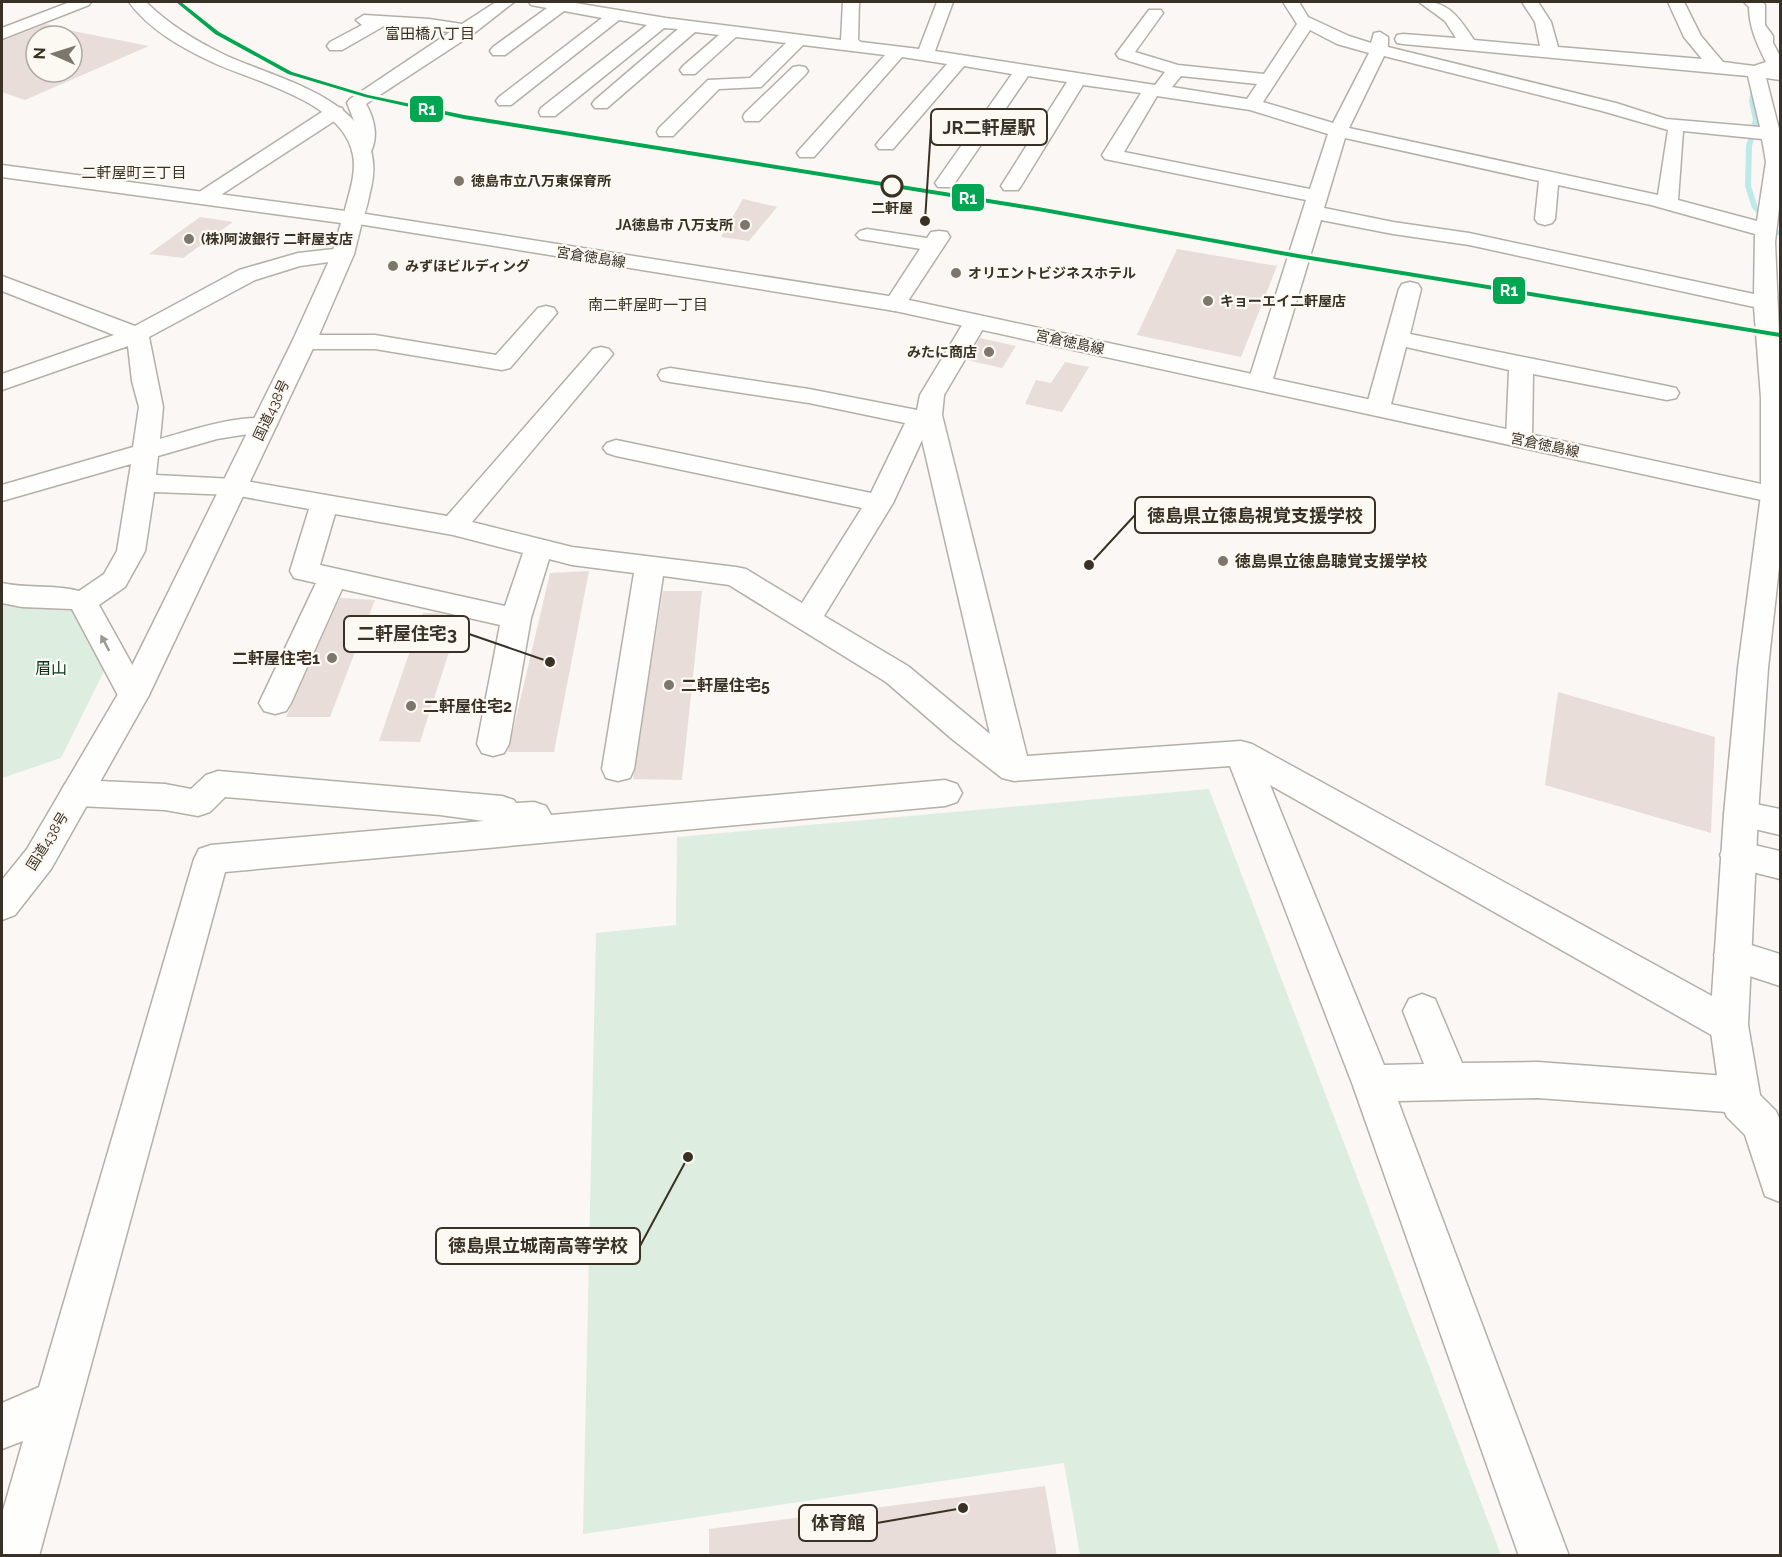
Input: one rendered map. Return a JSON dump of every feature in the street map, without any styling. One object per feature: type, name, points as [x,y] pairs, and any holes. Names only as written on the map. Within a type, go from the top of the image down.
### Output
[{"type":"main road","points":[[2,34],[83,2]]},
{"type":"main road","points":[[137,2],[182,39],[220,59],[318,101],[335,112],[354,133],[362,151]]},
{"type":"main road","points":[[336,46],[372,20],[466,30],[506,2]]},
{"type":"main road","points":[[542,2],[614,9],[664,22],[853,44],[1252,105],[1338,131],[1667,204],[1773,216]]},
{"type":"main road","points":[[851,2],[849,11],[853,44]]},
{"type":"main road","points":[[925,55],[945,2]]},
{"type":"main road","points":[[1291,2],[1302,20],[1343,40],[1380,44],[1468,44],[1772,71]]},
{"type":"main road","points":[[1427,2],[1451,18],[1468,44]]},
{"type":"main road","points":[[1530,2],[1543,22],[1550,51]]},
{"type":"main road","points":[[1676,2],[1698,46],[1718,66]]},
{"type":"main road","points":[[1752,2],[1756,5],[1757,25],[1773,36],[1765,43],[1775,62],[1772,71],[1772,134],[1778,163],[1766,303],[1777,495],[1753,668],[1737,855],[1729,1025],[1779,1174]]},
{"type":"main road","points":[[499,51],[572,4]]},
{"type":"main road","points":[[505,101],[614,9]]},
{"type":"main road","points":[[548,112],[682,9]]},
{"type":"main road","points":[[1155,13],[1125,54],[1176,70],[1269,80]]},
{"type":"main road","points":[[379,41],[404,22]]},
{"type":"main road","points":[[1252,105],[1307,22]]},
{"type":"main road","points":[[601,104],[692,26]]},
{"type":"main road","name":"国道438号","points":[[2,905],[39,859],[133,695],[264,426],[343,254],[364,168],[362,151],[365,141],[365,117],[356,103],[466,30]]},
{"type":"main road","points":[[689,70],[733,31]]},
{"type":"main road","points":[[666,132],[714,84],[755,82],[800,39]]},
{"type":"main road","points":[[752,117],[830,43]]},
{"type":"main road","points":[[1260,382],[1338,131],[1380,44]]},
{"type":"main road","points":[[1380,44],[1609,106],[1664,124],[1772,134]]},
{"type":"main road","points":[[807,153],[897,52]]},
{"type":"main road","points":[[886,145],[960,60]]},
{"type":"main road","points":[[945,183],[1023,70]]},
{"type":"main road","points":[[1176,70],[1156,90],[1112,155],[1315,204],[1393,228],[1469,239],[1766,303]]},
{"type":"main road","points":[[1011,186],[1078,79]]},
{"type":"main road","points":[[203,198],[335,112]]},
{"type":"main road","points":[[1667,204],[1675,133]]},
{"type":"main road","points":[[2,171],[353,218]]},
{"type":"main road","points":[[1545,219],[1548,177]]},
{"type":"main road","name":"宮倉徳島線","points":[[353,218],[895,304],[1777,495]]},
{"type":"main road","points":[[867,235],[936,241],[895,304]]},
{"type":"main road","points":[[2,354],[12,378],[136,335],[247,275],[298,260],[343,254]]},
{"type":"main road","points":[[2,283],[136,335],[140,342],[144,381],[151,407],[148,419],[144,483],[130,551],[115,580],[82,602]]},
{"type":"main road","points":[[1378,408],[1410,289]]},
{"type":"main road","points":[[303,342],[375,342],[502,363],[546,313]]},
{"type":"main road","points":[[807,619],[879,503],[925,417],[932,395],[975,322]]},
{"type":"main road","points":[[1397,338],[1667,393]]},
{"type":"main road","points":[[453,526],[601,354]]},
{"type":"main road","points":[[1519,439],[1521,365]]},
{"type":"main road","points":[[670,375],[809,396],[925,417]]},
{"type":"main road","points":[[925,417],[1014,769]]},
{"type":"main road","points":[[2,493],[214,432],[264,426]]},
{"type":"main road","points":[[616,448],[879,503]]},
{"type":"main road","points":[[144,483],[234,487],[453,526],[572,556],[736,576],[897,674],[963,731],[1014,769],[1241,753],[1729,1025]]},
{"type":"main road","points":[[325,502],[304,571],[516,618]]},
{"type":"main road","points":[[493,744],[516,618],[538,548]]},
{"type":"main road","points":[[618,769],[650,565]]},
{"type":"main road","points":[[275,703],[333,577]]},
{"type":"main road","points":[[2,593],[38,598],[75,599],[82,602],[133,695]]},
{"type":"main road","points":[[1241,753],[1372,1083],[1544,1556]]},
{"type":"main road","points":[[77,793],[165,797],[198,803],[218,784],[502,809],[499,818],[568,811],[566,827]]},
{"type":"main road","points":[[14,1556],[211,859],[945,793]]},
{"type":"main road","points":[[1740,814],[1780,822]]},
{"type":"main road","points":[[1737,855],[1780,865]]},
{"type":"main road","points":[[1732,955],[1780,970]]},
{"type":"main road","points":[[1422,1011],[1450,1081]]},
{"type":"main road","points":[[1372,1083],[1538,1080],[1761,1115]]},
{"type":"main road","points":[[2,1426],[56,1403]]},
{"type":"green space","name":"眉山","points":[[2,603],[69,603],[107,665],[61,758],[2,778]]},
{"type":"green space","points":[[1209,789],[1501,1555],[1080,1555],[1064,1463],[583,1534],[596,933],[676,925],[677,837]]},
{"type":"building","points":[[24,32],[24,84],[62,84],[25,100],[2,92],[2,41]]},
{"type":"building","points":[[84,33],[149,46],[84,74]]},
{"type":"building","name":"JA徳島市 八万支所","points":[[743,199],[777,207],[749,241],[721,237]]},
{"type":"building","name":"(株)阿波銀行 二軒屋支店","points":[[200,217],[233,222],[183,258],[149,254]]},
{"type":"building","name":"キョーエイ二軒屋店","points":[[1177,249],[1277,266],[1241,357],[1137,335]]},
{"type":"building","name":"みたに商店","points":[[980,338],[1016,346],[1002,368],[967,360]]},
{"type":"building","points":[[1065,362],[1089,367],[1062,412],[1025,404],[1036,380],[1051,383]]},
{"type":"building","points":[[589,571],[554,752],[508,752],[550,573]]},
{"type":"building","name":"二軒屋住宅5","points":[[663,591],[702,591],[682,780],[633,779]]},
{"type":"building","name":"二軒屋住宅1","points":[[340,598],[375,600],[330,717],[286,717]]},
{"type":"building","name":"二軒屋住宅2","points":[[423,613],[437,613],[460,618],[420,742],[379,741]]},
{"type":"building","points":[[1558,692],[1715,737],[1711,833],[1545,785]]},
{"type":"building","points":[[1045,1486],[1057,1556],[709,1556],[709,1529]]},
{"type":"waterway","points":[[1780,73],[1760,81],[1753,88],[1751,101],[1756,120],[1749,146],[1748,186],[1755,208],[1780,235]]},
{"type":"transit line","name":"R1","points":[[178,2],[217,33],[290,73],[367,96],[464,117],[1038,209],[1298,256],[1780,335]]},
{"type":"place","name":"徳島市立八万東保育所","points":[[459,181]]},
{"type":"place","name":"二軒屋","points":[[892,186]]},
{"type":"place","name":"JR二軒屋駅","points":[[925,221]]},
{"type":"place","name":"JA徳島市 八万支所","points":[[745,225]]},
{"type":"place","name":"(株)阿波銀行 二軒屋支店","points":[[189,239]]},
{"type":"place","name":"みずほビルディング","points":[[393,266]]},
{"type":"place","name":"オリエントビジネスホテル","points":[[956,273]]},
{"type":"place","name":"キョーエイ二軒屋店","points":[[1208,301]]},
{"type":"place","name":"みたに商店","points":[[989,352]]},
{"type":"place","name":"徳島県立徳島聴覚支援学校","points":[[1223,561]]},
{"type":"place","name":"徳島県立徳島視覚支援学校","points":[[1089,565]]},
{"type":"place","name":"二軒屋住宅1","points":[[332,658]]},
{"type":"place","name":"二軒屋住宅3","points":[[550,662]]},
{"type":"place","name":"二軒屋住宅5","points":[[669,685]]},
{"type":"place","name":"二軒屋住宅2","points":[[411,706]]},
{"type":"place","name":"徳島県立城南高等学校","points":[[688,1157]]},
{"type":"place","name":"体育館","points":[[963,1508]]},
{"type":"district","name":"富田橋八丁目","points":[[430,34]]},
{"type":"district","name":"二軒屋町三丁目","points":[[134,173]]},
{"type":"district","name":"南二軒屋町一丁目","points":[[648,305]]}]
